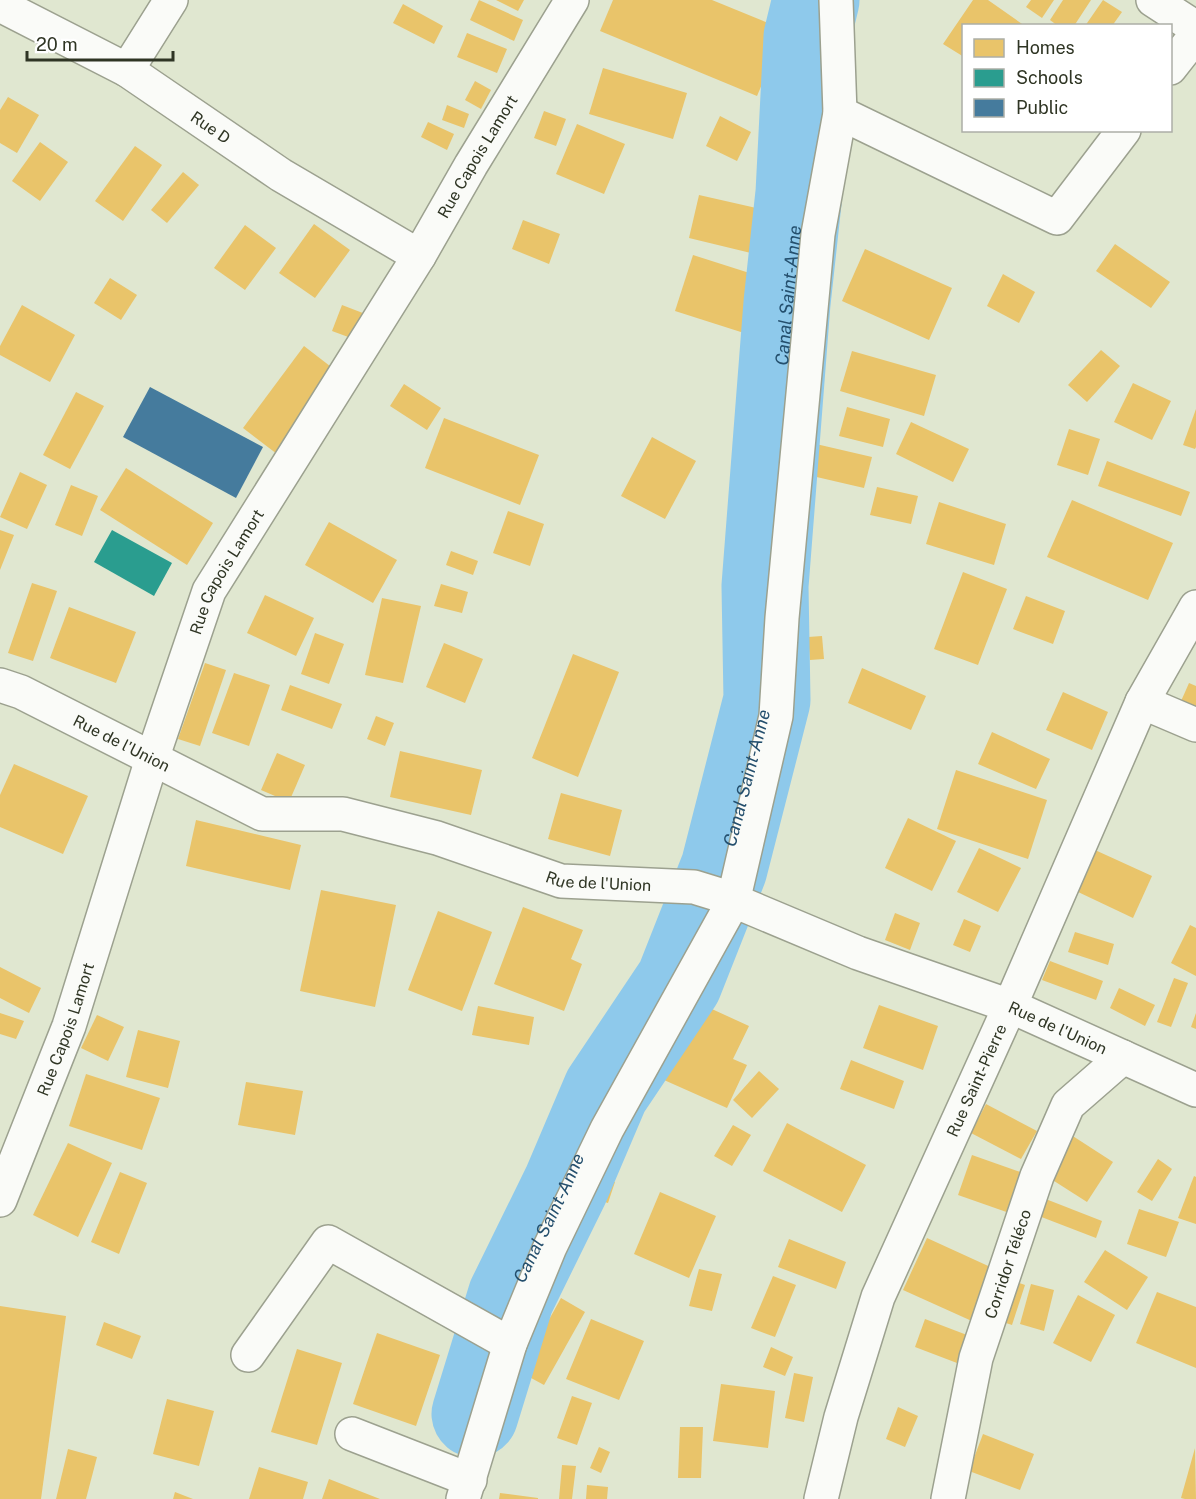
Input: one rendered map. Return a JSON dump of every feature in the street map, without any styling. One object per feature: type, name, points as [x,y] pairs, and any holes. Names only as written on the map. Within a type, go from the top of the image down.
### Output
[{"type":"street","points":[[128,70],[171,0]]},
{"type":"street","name":"Rue Capois Lamort","points":[[0,1200],[69,1026],[152,759],[209,591],[419,256],[471,165],[572,0]]},
{"type":"street","points":[[352,1434],[467,1490],[510,1344],[550,1247],[716,895],[776,716],[782,618],[818,234],[840,114],[836,0]]},
{"type":"street","points":[[1152,0],[1196,28]]},
{"type":"street","name":"Rue D","points":[[0,5],[128,70],[281,175],[419,256]]},
{"type":"street","points":[[1172,65],[1196,35]]},
{"type":"street","points":[[840,114],[1057,218],[1122,132]]},
{"type":"street","name":"Rue Saint-Pierre","points":[[821,1499],[841,1417],[878,1298],[1010,1006],[1142,702],[1196,607]]},
{"type":"street","name":"Rue de l'Union","points":[[0,685],[21,692],[262,814],[343,814],[437,838],[561,881],[716,895],[858,953],[1010,1006],[1196,1090]]},
{"type":"street","points":[[1142,702],[1196,725]]},
{"type":"street","name":"Corridor Téléco","points":[[948,1499],[976,1358],[1037,1176],[1068,1105],[1123,1057]]},
{"type":"street","points":[[248,1355],[328,1242],[510,1344]]},
{"type":"building: Homes","points":[[479,0],[523,20],[514,41],[470,20]]},
{"type":"building: Homes","points":[[496,0],[524,0],[518,11]]},
{"type":"building: Homes","points":[[613,0],[712,0],[785,30],[757,96],[600,31]]},
{"type":"building: Homes","points":[[973,0],[988,0],[1022,24],[962,24],[962,56],[943,44]]},
{"type":"building: Homes","points":[[1031,0],[1054,0],[1042,18],[1026,7]]},
{"type":"building: Homes","points":[[1063,0],[1091,0],[1075,24],[1055,24],[1050,20]]},
{"type":"building: Homes","points":[[1103,0],[1122,12],[1113,24],[1086,24]]},
{"type":"building: Homes","points":[[403,4],[443,26],[434,44],[393,23]]},
{"type":"building: Homes","points":[[467,33],[507,49],[497,73],[457,57]]},
{"type":"building: Homes","points":[[603,68],[687,93],[673,139],[589,114]]},
{"type":"building: Homes","points":[[475,81],[491,90],[481,109],[465,100]]},
{"type":"building: Homes","points":[[8,97],[39,115],[17,153],[0,143],[0,110]]},
{"type":"building: Homes","points":[[447,105],[469,114],[464,128],[442,120]]},
{"type":"building: Homes","points":[[544,111],[566,119],[556,146],[534,138]]},
{"type":"building: Homes","points":[[720,116],[751,132],[737,161],[706,146]]},
{"type":"building: Homes","points":[[428,122],[454,134],[447,150],[421,137]]},
{"type":"building: Homes","points":[[577,124],[625,144],[604,194],[556,174]]},
{"type":"building: Homes","points":[[40,142],[68,162],[40,201],[12,181]]},
{"type":"building: Homes","points":[[135,146],[162,165],[123,221],[95,201]]},
{"type":"building: Homes","points":[[183,172],[199,185],[167,223],[151,210]]},
{"type":"building: Homes","points":[[699,195],[765,210],[755,254],[689,238]]},
{"type":"building: Homes","points":[[523,220],[560,234],[549,264],[512,249]]},
{"type":"building: Homes","points":[[314,224],[350,250],[315,298],[279,273]]},
{"type":"building: Homes","points":[[245,225],[276,248],[245,290],[214,268]]},
{"type":"building: Homes","points":[[1115,244],[1170,282],[1151,308],[1096,271]]},
{"type":"building: Homes","points":[[865,249],[952,288],[929,340],[842,301]]},
{"type":"building: Homes","points":[[693,255],[762,277],[744,333],[675,311]]},
{"type":"building: Homes","points":[[1003,274],[1035,292],[1019,323],[987,306]]},
{"type":"building: Homes","points":[[110,278],[137,295],[121,320],[94,303]]},
{"type":"building: Homes","points":[[22,305],[75,335],[50,382],[0,355],[0,346]]},
{"type":"building: Homes","points":[[342,305],[368,315],[359,341],[332,331]]},
{"type":"building: Homes","points":[[304,346],[339,373],[277,454],[243,428]]},
{"type":"building: Homes","points":[[1101,350],[1120,366],[1087,402],[1068,385]]},
{"type":"building: Homes","points":[[852,351],[936,375],[924,416],[840,391]]},
{"type":"building: Homes","points":[[1133,383],[1171,401],[1152,440],[1114,422]]},
{"type":"building: Homes","points":[[404,384],[441,408],[427,430],[390,406]]},
{"type":"building: Homes","points":[[76,392],[104,406],[70,469],[43,455]]},
{"type":"building: Homes","points":[[847,407],[890,419],[883,447],[839,436]]},
{"type":"building: Homes","points":[[1196,409],[1196,447],[1195,449],[1183,445]]},
{"type":"building: Homes","points":[[444,418],[539,455],[520,505],[425,468]]},
{"type":"building: Homes","points":[[911,422],[969,449],[953,482],[896,454]]},
{"type":"building: Homes","points":[[1069,429],[1100,439],[1088,475],[1057,465]]},
{"type":"building: Homes","points":[[652,437],[696,461],[665,519],[621,496]]},
{"type":"building: Homes","points":[[816,444],[872,457],[864,488],[808,475]]},
{"type":"building: Homes","points":[[1107,461],[1190,492],[1181,516],[1098,486]]},
{"type":"building: Homes","points":[[126,468],[213,523],[187,565],[100,510]]},
{"type":"building: Homes","points":[[20,472],[47,485],[27,529],[0,517]]},
{"type":"building: Homes","points":[[71,485],[98,496],[82,536],[55,525]]},
{"type":"building: Homes","points":[[877,487],[918,496],[911,524],[870,515]]},
{"type":"building: Homes","points":[[1072,500],[1173,543],[1148,600],[1047,557]]},
{"type":"building: Homes","points":[[939,502],[1006,524],[994,565],[926,544]]},
{"type":"building: Homes","points":[[508,511],[544,524],[530,566],[493,553]]},
{"type":"building: Homes","points":[[329,522],[397,560],[373,603],[305,565]]},
{"type":"building: Homes","points":[[0,530],[14,535],[0,570]]},
{"type":"building: Homes","points":[[451,551],[478,561],[473,575],[446,565]]},
{"type":"building: Homes","points":[[963,572],[1007,589],[978,665],[934,649]]},
{"type":"building: Homes","points":[[32,583],[57,591],[33,661],[8,653]]},
{"type":"building: Homes","points":[[441,584],[468,592],[462,613],[434,606]]},
{"type":"building: Homes","points":[[265,595],[314,618],[296,656],[247,633]]},
{"type":"building: Homes","points":[[1026,596],[1065,611],[1053,644],[1013,629]]},
{"type":"building: Homes","points":[[382,598],[421,606],[403,683],[365,675]]},
{"type":"building: Homes","points":[[69,607],[136,632],[116,683],[50,658]]},
{"type":"building: Homes","points":[[315,633],[344,644],[329,684],[301,674]]},
{"type":"building: Homes","points":[[822,636],[824,659],[810,660],[808,637]]},
{"type":"building: Homes","points":[[444,643],[483,659],[465,703],[426,687]]},
{"type":"building: Homes","points":[[573,654],[619,672],[578,777],[532,758]]},
{"type":"building: Homes","points":[[205,663],[226,670],[200,746],[178,739]]},
{"type":"building: Homes","points":[[862,668],[926,696],[911,730],[848,703]]},
{"type":"building: Homes","points":[[234,673],[270,685],[249,746],[212,733]]},
{"type":"building: Homes","points":[[1189,683],[1196,686],[1196,716],[1178,708]]},
{"type":"building: Homes","points":[[290,685],[342,704],[332,729],[281,710]]},
{"type":"building: Homes","points":[[1063,692],[1108,712],[1092,750],[1046,730]]},
{"type":"building: Homes","points":[[376,716],[394,723],[385,746],[367,739]]},
{"type":"building: Homes","points":[[992,732],[1050,759],[1036,789],[978,764]]},
{"type":"building: Homes","points":[[400,751],[482,770],[471,815],[390,797]]},
{"type":"building: Homes","points":[[277,753],[305,765],[289,802],[261,790]]},
{"type":"building: Homes","points":[[14,764],[88,796],[63,854],[0,827],[0,795]]},
{"type":"building: Homes","points":[[956,770],[1047,800],[1028,859],[937,829]]},
{"type":"building: Homes","points":[[561,793],[622,810],[610,856],[548,839]]},
{"type":"building: Homes","points":[[908,818],[956,841],[932,891],[885,868]]},
{"type":"building: Homes","points":[[196,820],[301,845],[290,890],[186,866]]},
{"type":"building: Homes","points":[[979,848],[1021,868],[998,912],[957,892]]},
{"type":"building: Homes","points":[[1095,850],[1152,876],[1133,918],[1076,891]]},
{"type":"building: Homes","points":[[321,890],[396,905],[375,1007],[300,991]]},
{"type":"building: Homes","points":[[523,907],[583,930],[571,959],[582,964],[564,1011],[494,984]]},
{"type":"building: Homes","points":[[438,911],[492,932],[462,1011],[408,990]]},
{"type":"building: Homes","points":[[895,913],[920,923],[910,950],[885,940]]},
{"type":"building: Homes","points":[[964,919],[981,926],[970,952],[953,945]]},
{"type":"building: Homes","points":[[1190,925],[1196,928],[1196,976],[1171,963]]},
{"type":"building: Homes","points":[[1075,932],[1114,944],[1108,965],[1068,952]]},
{"type":"building: Homes","points":[[1050,961],[1103,981],[1096,1000],[1042,980]]},
{"type":"building: Homes","points":[[0,967],[41,988],[29,1013],[0,998]]},
{"type":"building: Homes","points":[[1174,978],[1188,983],[1171,1027],[1157,1022]]},
{"type":"building: Homes","points":[[1119,988],[1155,1005],[1145,1026],[1110,1008]]},
{"type":"building: Homes","points":[[690,999],[749,1026],[733,1059],[747,1065],[727,1108],[655,1076]]},
{"type":"building: Homes","points":[[879,1005],[938,1026],[923,1070],[863,1048]]},
{"type":"building: Homes","points":[[478,1006],[534,1017],[529,1045],[472,1035]]},
{"type":"building: Homes","points":[[0,1013],[24,1021],[16,1039],[0,1034]]},
{"type":"building: Homes","points":[[1196,1013],[1196,1029],[1191,1027]]},
{"type":"building: Homes","points":[[97,1015],[124,1027],[108,1061],[81,1048]]},
{"type":"building: Homes","points":[[138,1030],[180,1041],[168,1088],[126,1077]]},
{"type":"building: Homes","points":[[851,1060],[904,1081],[894,1109],[840,1089]]},
{"type":"building: Homes","points":[[759,1071],[779,1089],[752,1118],[733,1100]]},
{"type":"building: Homes","points":[[86,1074],[160,1098],[142,1150],[69,1126]]},
{"type":"building: Homes","points":[[246,1082],[303,1091],[295,1135],[238,1125]]},
{"type":"building: Homes","points":[[986,1104],[1037,1131],[1021,1159],[971,1133]]},
{"type":"building: Homes","points":[[787,1123],[866,1165],[842,1212],[763,1171]]},
{"type":"building: Homes","points":[[733,1125],[751,1135],[732,1166],[714,1156]]},
{"type":"building: Homes","points":[[1065,1131],[1113,1162],[1087,1202],[1040,1172]]},
{"type":"building: Homes","points":[[68,1143],[112,1163],[78,1237],[33,1215]]},
{"type":"building: Homes","points":[[972,1155],[1029,1175],[1015,1215],[958,1195]]},
{"type":"building: Homes","points":[[1158,1159],[1172,1169],[1152,1201],[1137,1192]]},
{"type":"building: Homes","points":[[120,1172],[147,1183],[119,1254],[91,1242]]},
{"type":"building: Homes","points":[[596,1175],[615,1182],[608,1203],[589,1197]]},
{"type":"building: Homes","points":[[1194,1176],[1196,1177],[1196,1224],[1178,1218]]},
{"type":"building: Homes","points":[[660,1192],[716,1216],[689,1278],[634,1254]]},
{"type":"building: Homes","points":[[1038,1196],[1102,1221],[1096,1238],[1031,1213]]},
{"type":"building: Homes","points":[[1139,1209],[1179,1222],[1166,1257],[1127,1244]]},
{"type":"building: Homes","points":[[563,1230],[579,1237],[575,1249],[558,1242]]},
{"type":"building: Homes","points":[[927,1238],[997,1270],[974,1322],[903,1290]]},
{"type":"building: Homes","points":[[789,1239],[846,1262],[836,1289],[778,1267]]},
{"type":"building: Homes","points":[[1105,1250],[1148,1277],[1127,1310],[1084,1282]]},
{"type":"building: Homes","points":[[699,1269],[722,1274],[712,1311],[689,1306]]},
{"type":"building: Homes","points":[[773,1276],[796,1285],[775,1337],[751,1328]]},
{"type":"building: Homes","points":[[1005,1278],[1025,1285],[1012,1325],[991,1318]]},
{"type":"building: Homes","points":[[1031,1284],[1054,1290],[1044,1331],[1020,1324]]},
{"type":"building: Homes","points":[[1157,1292],[1196,1307],[1196,1368],[1136,1343]]},
{"type":"building: Homes","points":[[1078,1295],[1115,1315],[1091,1362],[1053,1343]]},
{"type":"building: Homes","points":[[561,1298],[585,1312],[544,1385],[520,1372]]},
{"type":"building: Homes","points":[[0,1306],[66,1316],[41,1499],[0,1499]]},
{"type":"building: Homes","points":[[591,1319],[644,1341],[619,1400],[566,1379]]},
{"type":"building: Homes","points":[[925,1319],[967,1335],[957,1363],[915,1347]]},
{"type":"building: Homes","points":[[104,1322],[141,1336],[132,1359],[96,1345]]},
{"type":"building: Homes","points":[[377,1333],[440,1355],[416,1426],[353,1404]]},
{"type":"building: Homes","points":[[771,1347],[793,1357],[785,1376],[763,1367]]},
{"type":"building: Homes","points":[[297,1349],[342,1363],[317,1445],[271,1432]]},
{"type":"building: Homes","points":[[794,1373],[813,1377],[804,1422],[785,1418]]},
{"type":"building: Homes","points":[[721,1384],[775,1391],[768,1448],[713,1441]]},
{"type":"building: Homes","points":[[572,1396],[592,1403],[577,1445],[557,1438]]},
{"type":"building: Homes","points":[[167,1399],[214,1411],[199,1466],[153,1454]]},
{"type":"building: Homes","points":[[898,1407],[918,1416],[905,1447],[886,1439]]},
{"type":"building: Homes","points":[[680,1427],[703,1427],[701,1478],[678,1478]]},
{"type":"building: Homes","points":[[983,1434],[1034,1454],[1020,1490],[969,1471]]},
{"type":"building: Homes","points":[[599,1447],[610,1452],[601,1473],[590,1468]]},
{"type":"building: Homes","points":[[1195,1448],[1196,1499],[1185,1499],[1181,1498]]},
{"type":"building: Homes","points":[[68,1449],[97,1457],[86,1499],[56,1499]]},
{"type":"building: Homes","points":[[562,1465],[576,1466],[572,1499],[559,1499]]},
{"type":"building: Homes","points":[[259,1467],[308,1482],[303,1499],[249,1499]]},
{"type":"building: Homes","points":[[329,1479],[380,1499],[322,1499]]},
{"type":"building: Homes","points":[[587,1485],[608,1487],[607,1499],[586,1499]]},
{"type":"building: Homes","points":[[175,1492],[193,1499],[173,1499]]},
{"type":"building: Homes","points":[[500,1493],[538,1498],[538,1499],[499,1499]]},
{"type":"building: Schools","points":[[112,530],[172,563],[154,596],[94,562]]},
{"type":"building: Public","points":[[150,387],[263,447],[236,498],[123,437]]},
{"type":"waterway","name":"Canal Saint-Anne","points":[[475,1414],[511,1297],[566,1185],[606,1091],[679,982],[724,868],[767,700],[765,586],[787,303],[799,193],[807,37],[816,0]]}]
